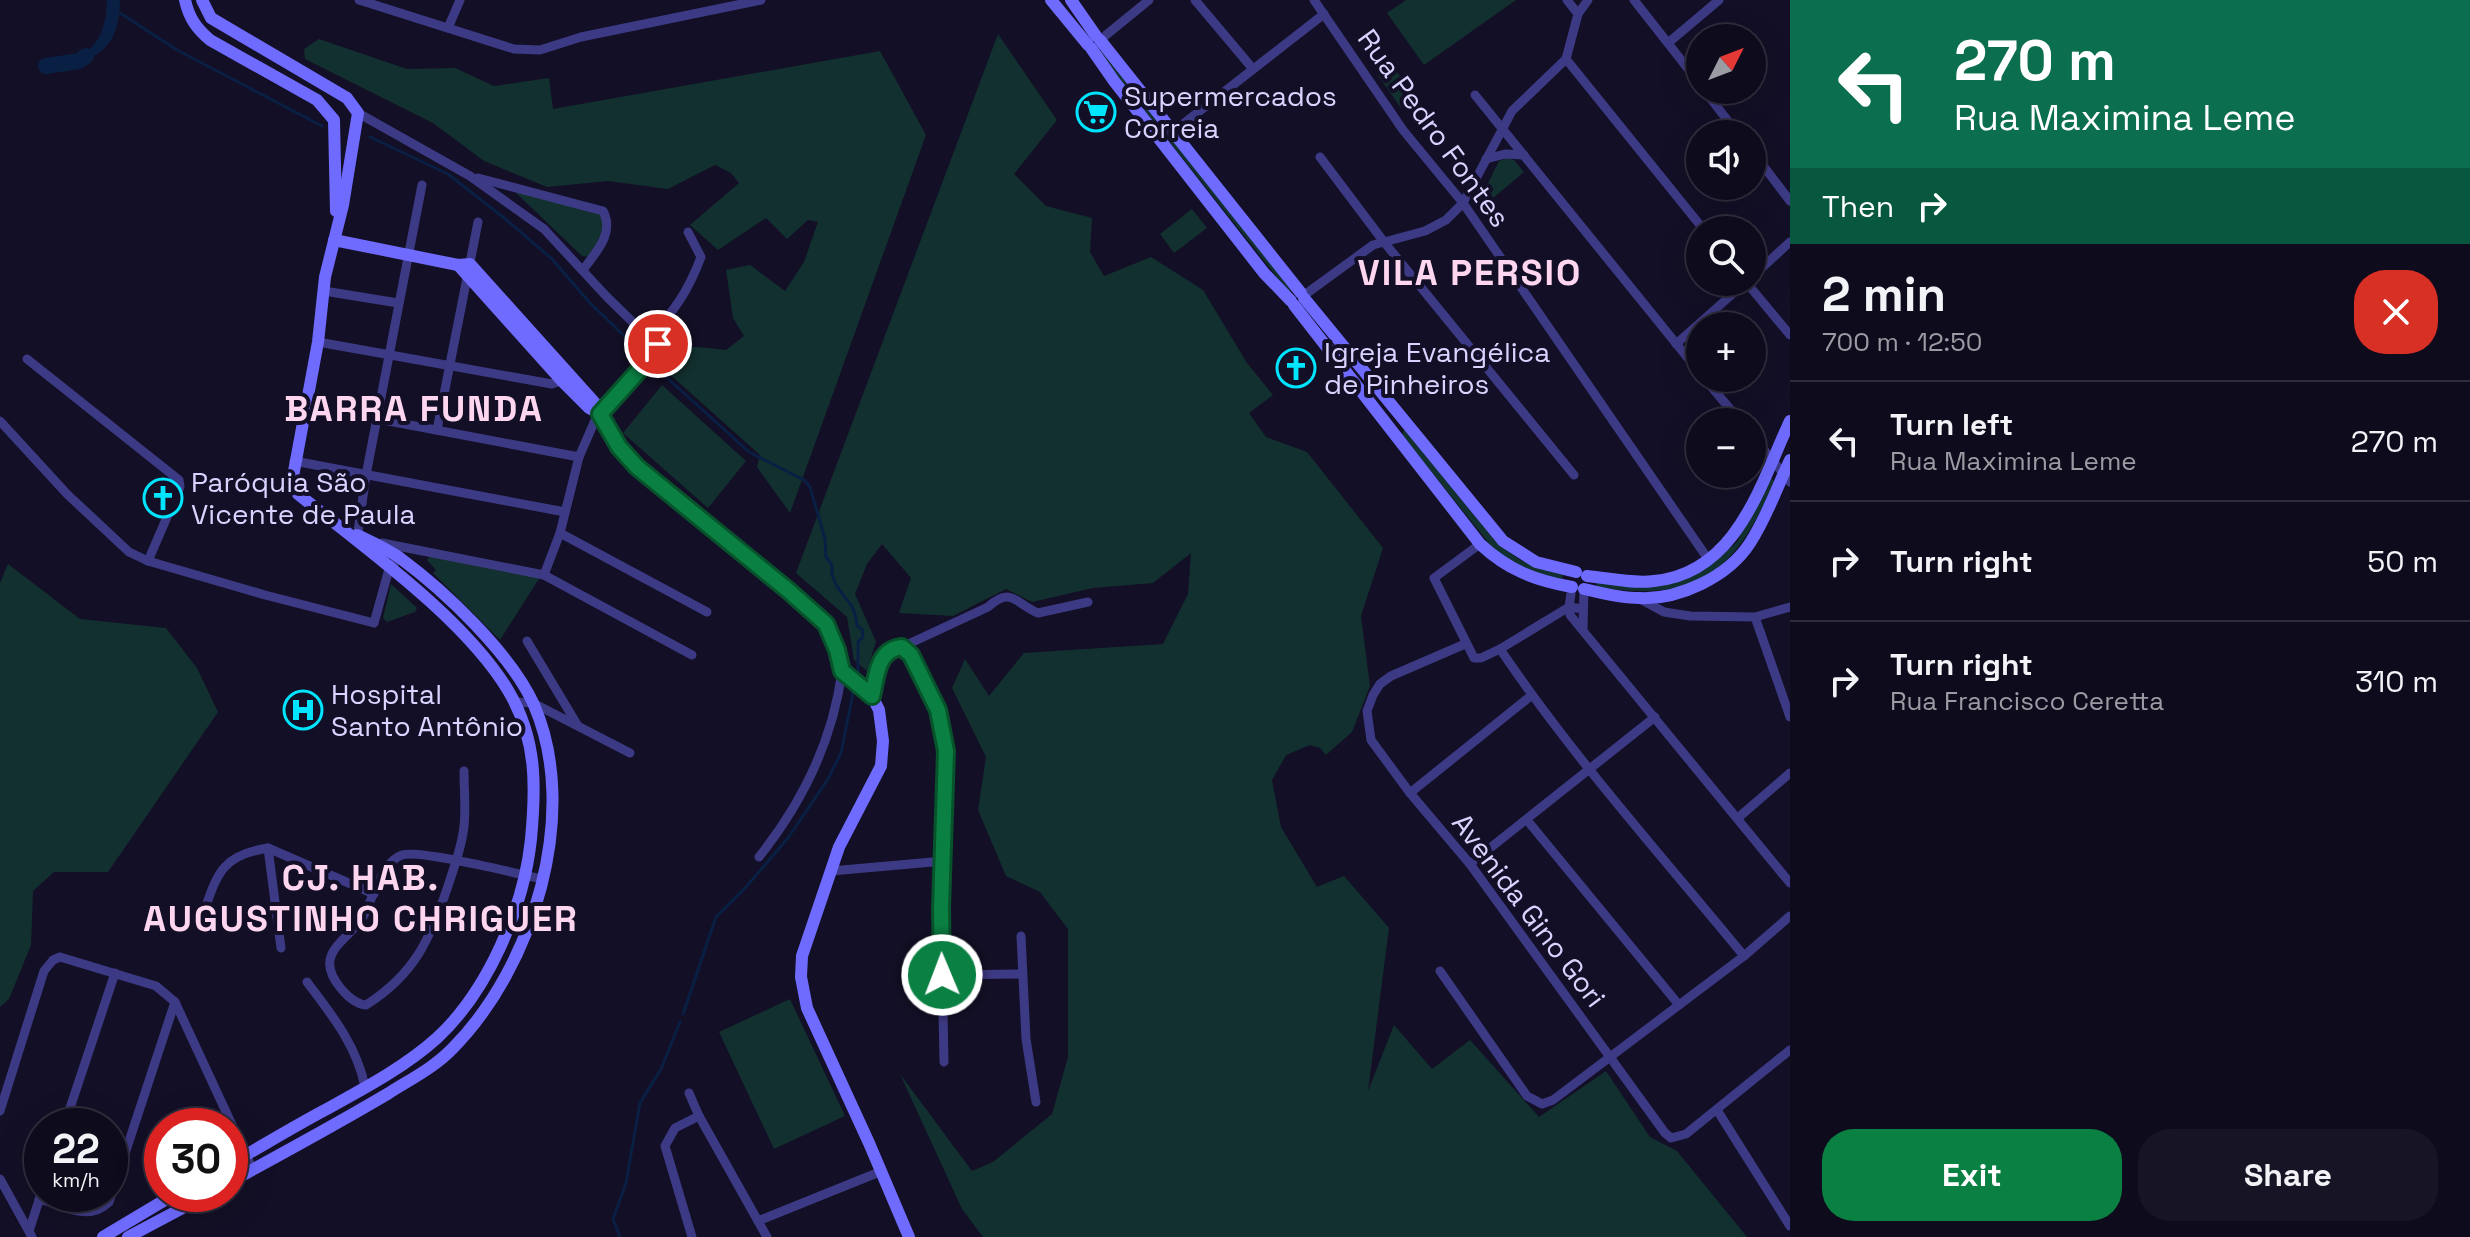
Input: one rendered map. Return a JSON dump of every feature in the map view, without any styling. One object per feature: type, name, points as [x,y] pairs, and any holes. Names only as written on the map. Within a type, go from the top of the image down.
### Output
[{"type":"main road","points":[[185,0],[197,30],[317,100],[334,120],[337,224]]},
{"type":"main road","points":[[202,0],[206,11],[219,24],[347,98],[358,113],[343,205],[325,277],[318,342],[292,482],[298,494],[343,530],[399,558],[448,599],[497,650],[533,703],[549,750],[553,798],[549,839],[533,917],[507,978],[486,1009],[454,1048],[436,1064],[248,1173]]},
{"type":"main road","points":[[1051,0],[1094,42],[1174,131],[1392,430],[1480,544],[1511,569],[1551,583],[1640,599],[1676,594],[1702,583],[1738,558],[1787,478],[1790,460]]},
{"type":"main road","points":[[1071,0],[1114,81],[1264,273],[1299,299],[1503,541],[1536,562],[1581,574],[1635,582],[1674,577],[1708,559],[1736,535],[1790,421]]},
{"type":"main road","points":[[317,100],[326,86]]},
{"type":"main road","points":[[334,240],[465,268],[566,378],[589,408],[600,414],[619,447],[637,467],[826,624],[842,671],[872,696],[879,710],[883,741],[881,766],[839,847],[802,956],[801,977],[807,1008],[909,1237]]},
{"type":"main road","points":[[1392,430],[1404,421]]},
{"type":"main road","points":[[248,1154],[423,1050],[468,1003],[485,977],[517,902],[531,838],[536,783],[531,746],[514,702],[487,660],[361,539]]},
{"type":"main road","points":[[1578,588],[1589,581],[1581,574]]},
{"type":"main road","points":[[531,838],[549,839]]},
{"type":"main road","points":[[103,1237],[145,1212]]},
{"type":"main road","points":[[128,1237],[175,1212]]},
{"type":"street","points":[[359,0],[514,49],[540,50],[581,37],[761,0]]},
{"type":"street","points":[[448,28],[460,0]]},
{"type":"street","points":[[1094,42],[1149,0]]},
{"type":"street","points":[[1195,0],[1253,69]]},
{"type":"street","name":"Rua Pedro Fontes","points":[[1314,0],[1403,130],[1463,203],[1708,559]]},
{"type":"street","points":[[1567,0],[1578,14]]},
{"type":"street","points":[[1299,299],[1373,245],[1425,231],[1446,220],[1463,203],[1512,111],[1566,59],[1578,14],[1588,0]]},
{"type":"street","points":[[1634,0],[1686,66]]},
{"type":"street","points":[[1668,43],[1719,0]]},
{"type":"street","points":[[1174,131],[1324,14]]},
{"type":"street","points":[[1566,59],[1693,216]]},
{"type":"street","points":[[1475,95],[1686,356]]},
{"type":"street","points":[[1715,104],[1727,120]]},
{"type":"street","points":[[358,113],[470,176],[544,229],[627,319],[659,348],[600,414],[579,457],[560,533],[544,575]]},
{"type":"street","points":[[1486,159],[1505,154],[1524,155]]},
{"type":"street","points":[[1320,157],[1384,242],[1574,475]]},
{"type":"street","points":[[1766,169],[1790,201]]},
{"type":"street","points":[[470,176],[603,211],[607,235],[583,270]]},
{"type":"street","points":[[422,185],[366,475],[361,539],[544,575],[692,655]]},
{"type":"street","points":[[437,430],[465,268],[478,222]]},
{"type":"street","points":[[649,338],[679,305],[693,280],[701,257],[688,232]]},
{"type":"street","points":[[1766,264],[1790,242]]},
{"type":"street","points":[[324,291],[398,303]]},
{"type":"street","points":[[1676,344],[1730,296]]},
{"type":"street","points":[[1758,296],[1790,335]]},
{"type":"street","points":[[318,342],[552,384],[566,378]]},
{"type":"street","points":[[27,359],[179,480],[180,487],[148,561]]},
{"type":"street","points":[[1716,392],[1729,408]]},
{"type":"street","points":[[378,419],[579,457]]},
{"type":"street","points":[[0,421],[104,530],[129,552],[148,561],[374,623],[389,569],[399,558]]},
{"type":"street","points":[[1766,452],[1787,478]]},
{"type":"street","points":[[294,461],[565,512]]},
{"type":"street","points":[[560,533],[707,612]]},
{"type":"street","points":[[1480,544],[1434,578],[1471,656],[1477,659],[1500,649],[1569,607],[1583,609]]},
{"type":"street","points":[[1578,588],[1569,607],[1570,615],[1739,817],[1790,883]]},
{"type":"street","points":[[1578,588],[1583,609],[1583,629]]},
{"type":"street","points":[[1676,594],[1679,613]]},
{"type":"street","points":[[872,696],[881,658],[890,650],[988,607],[999,597],[1010,595],[1038,613],[1088,602]]},
{"type":"street","points":[[1640,599],[1664,612],[1679,613],[1755,617],[1790,607]]},
{"type":"street","points":[[1755,617],[1790,717]]},
{"type":"street","points":[[527,641],[578,726]]},
{"type":"street","name":"Avenida Gino Gori","points":[[1465,644],[1391,676],[1380,684],[1367,711],[1371,740],[1410,793],[1470,864],[1665,1133],[1671,1138],[1686,1134],[1717,1110]]},
{"type":"street","points":[[902,647],[911,655],[938,710],[946,751],[942,975],[944,1062]]},
{"type":"street","points":[[1500,649],[1589,771],[1744,956]]},
{"type":"street","points":[[759,857],[802,797],[838,702],[842,671]]},
{"type":"street","points":[[1410,793],[1532,695]]},
{"type":"street","points":[[514,702],[533,703],[630,753]]},
{"type":"street","points":[[1470,864],[1655,717]]},
{"type":"street","points":[[464,771],[464,826],[457,861],[440,914],[423,949],[400,979],[366,1005],[353,1002],[337,982],[330,958],[362,920],[390,862],[399,856],[407,853],[457,861],[542,879]]},
{"type":"street","points":[[1739,817],[1790,773]]},
{"type":"street","points":[[1527,820],[1679,1005]]},
{"type":"street","points":[[205,909],[215,879],[226,863],[253,850],[268,848],[374,894]]},
{"type":"street","points":[[268,848],[281,948]]},
{"type":"street","points":[[831,871],[944,861]]},
{"type":"street","points":[[1440,971],[1527,1096],[1542,1104],[1553,1100],[1744,956],[1790,916]]},
{"type":"street","points":[[1021,936],[1026,1039],[1036,1102]]},
{"type":"street","points":[[0,1111],[48,965],[60,957],[156,986],[175,1002],[223,1108]]},
{"type":"street","points":[[70,1108],[115,973]]},
{"type":"street","points":[[942,975],[1022,974]]},
{"type":"street","points":[[307,982],[350,1043],[365,1087]]},
{"type":"street","points":[[128,1144],[175,1002]]},
{"type":"street","points":[[1789,1054],[1717,1110],[1790,1226]]},
{"type":"street","points":[[689,1093],[767,1237]]},
{"type":"street","points":[[692,1237],[665,1146],[675,1128],[699,1116]]},
{"type":"street","points":[[248,1161],[253,1170]]},
{"type":"street","points":[[758,1221],[882,1171]]},
{"type":"street","points":[[0,1179],[31,1234]]},
{"type":"street","points":[[31,1234],[37,1212]]},
{"type":"green space","points":[[1406,0],[1516,0],[1424,65],[1387,13]]},
{"type":"green space","points":[[998,34],[1057,120],[1014,174],[1046,206],[1092,218],[1090,252],[1104,276],[1151,257],[1203,290],[1247,363],[1273,395],[1249,413],[1266,437],[1307,452],[1383,548],[1361,616],[1370,686],[1352,732],[1326,755],[1320,748],[1310,745],[1286,755],[1272,780],[1281,827],[1317,887],[1344,876],[1389,928],[1368,1091],[1394,1025],[1432,1069],[1470,1040],[1539,1117],[1606,1071],[1650,1137],[1677,1151],[1747,1237],[983,1237],[962,1209],[900,1074],[972,1171],[993,1162],[1052,1114],[1068,1057],[1068,929],[1040,892],[1006,876],[978,810],[986,757],[952,688],[965,659],[989,696],[1024,653],[1163,644],[1188,594],[1191,553],[1153,583],[1093,588],[1032,602],[1006,589],[953,616],[899,613],[911,578],[882,544],[867,564],[855,594],[876,642],[867,671],[854,660],[847,617],[796,573]]},
{"type":"green space","points":[[319,39],[407,69],[455,68],[494,86],[549,78],[553,109],[880,51],[926,135],[790,513],[757,467],[760,455],[657,363],[681,348],[726,350],[744,336],[733,318],[726,270],[750,265],[785,291],[804,262],[818,222],[808,220],[787,239],[766,218],[718,250],[690,225],[739,183],[731,173],[715,165],[668,189],[608,181],[547,187],[484,161],[433,123],[305,59],[304,49]]},
{"type":"green space","points":[[1101,51],[1294,291],[1288,291],[1100,54]]},
{"type":"green space","points":[[1391,64],[1416,98],[1401,108],[1377,74]]},
{"type":"green space","points":[[1507,158],[1514,160],[1524,172],[1480,209],[1479,201],[1499,161]]},
{"type":"green space","points":[[513,190],[602,215],[604,231],[589,257],[582,256]]},
{"type":"green space","points":[[1192,209],[1207,228],[1174,253],[1160,234]]},
{"type":"green space","points":[[662,385],[746,461],[708,508],[623,433]]},
{"type":"green space","points":[[1404,429],[1496,542],[1520,560],[1563,575],[1562,583],[1513,564],[1492,547],[1402,435]]},
{"type":"green space","points":[[1770,477],[1774,481],[1745,538],[1709,574],[1688,584],[1662,590],[1633,591],[1596,584],[1597,581],[1635,585],[1719,558],[1737,542]]},
{"type":"green space","points":[[431,555],[540,577],[500,640],[433,573],[436,570],[427,560]]},
{"type":"green space","points":[[8,564],[80,619],[166,628],[197,668],[218,712],[108,872],[54,872],[33,891],[31,945],[9,999],[0,1007],[0,583]]},
{"type":"green space","points":[[391,584],[417,608],[415,612],[387,622],[383,618]]},
{"type":"green space","points":[[790,999],[845,1116],[774,1149],[719,1032]]},
{"type":"water","points":[[107,0],[120,0],[117,25],[108,44],[92,57],[68,66],[65,59],[85,52],[98,39],[105,21]]},
{"type":"waterway","points":[[120,13],[177,50],[322,126]]},
{"type":"waterway","points":[[46,66],[79,61],[86,56]]},
{"type":"waterway","points":[[370,137],[448,174],[503,217],[552,259],[590,303],[642,353]]},
{"type":"waterway","points":[[654,366],[749,452],[804,480],[810,487],[833,577],[853,609],[857,626],[862,629],[863,637],[858,642],[858,672]]},
{"type":"waterway","points":[[683,1014],[716,917],[788,838],[828,779],[841,753],[854,688]]},
{"type":"waterway","points":[[620,1237],[613,1219],[626,1183],[640,1103],[661,1069],[680,1022]]},
{"type":"place","name":"Supermercados Correia","points":[[1096,112]]},
{"type":"place","name":"Igreja Evangélica de Pinheiros","points":[[1296,368]]},
{"type":"place","name":"Paróquia São Vicente de Paula","points":[[163,498]]},
{"type":"place","name":"Hospital Santo Antônio","points":[[303,710]]},
{"type":"district","name":"VILA PERSIO","points":[[1470,272]]},
{"type":"district","name":"BARRA FUNDA","points":[[414,408]]},
{"type":"district","name":"CJ. HAB. AUGUSTINHO CHRIGUER","points":[[361,898]]},
{"type":"route","points":[[658,344],[659,348],[600,414],[619,447],[637,467],[826,624],[842,671],[872,696],[881,658],[890,650],[902,647],[911,655],[938,710],[946,751],[942,975]]}]
